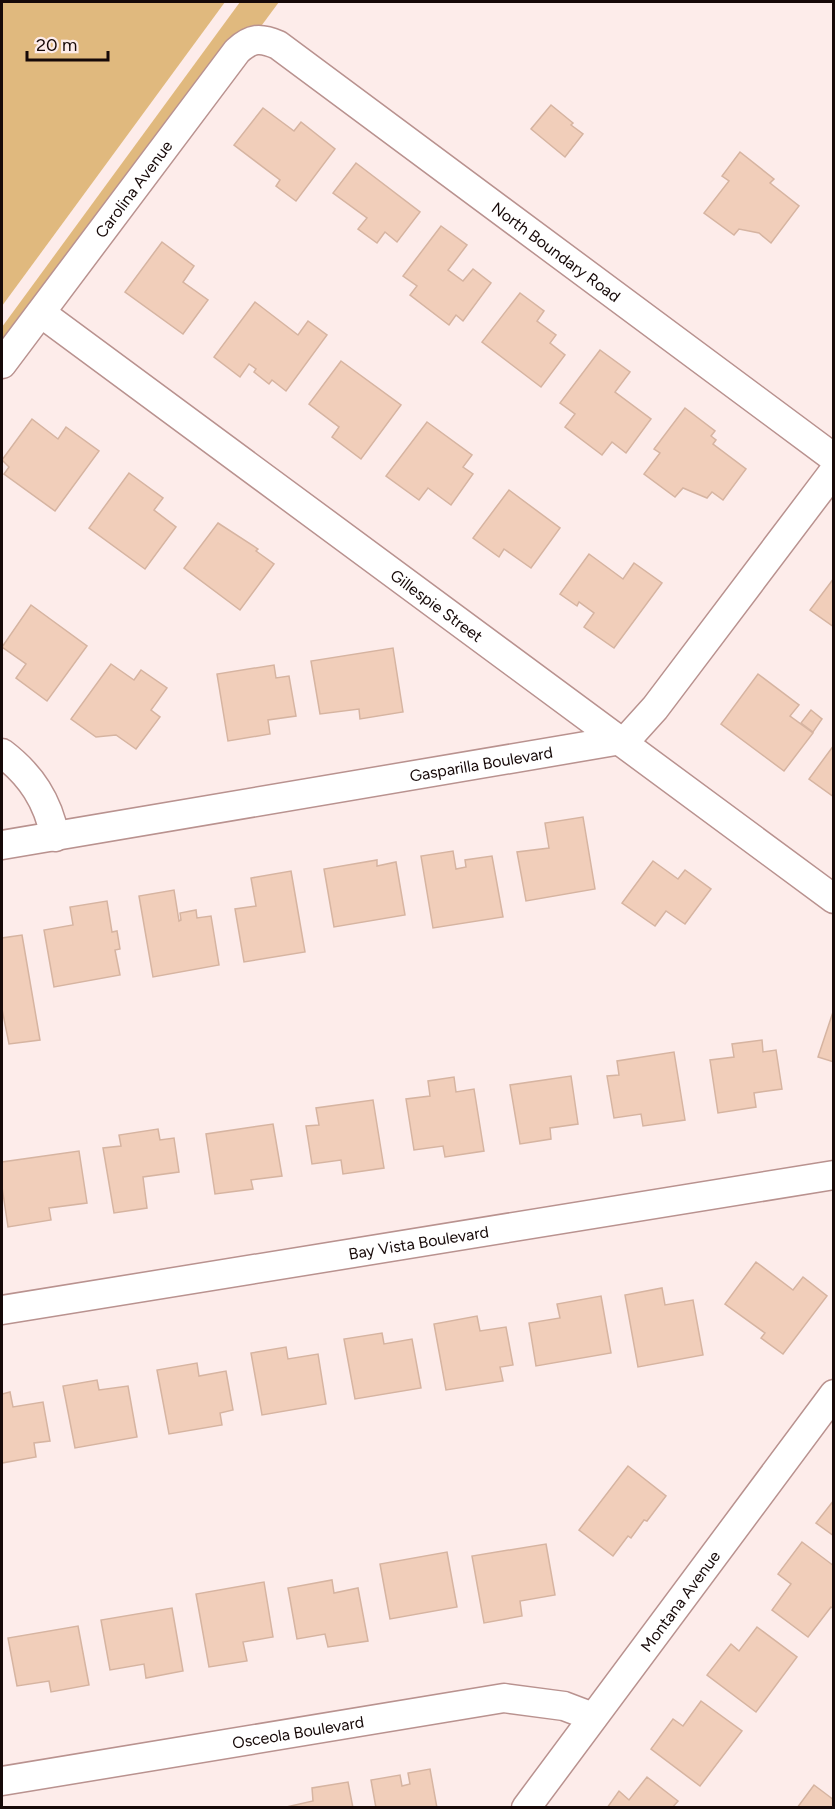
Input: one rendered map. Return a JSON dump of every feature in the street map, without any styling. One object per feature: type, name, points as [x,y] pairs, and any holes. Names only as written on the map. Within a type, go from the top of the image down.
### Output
[{"type":"street","name":"Carolina Avenue","points":[[2,364],[237,51],[249,40],[264,39],[278,45]]},
{"type":"street","name":"North Boundary Road","points":[[278,45],[834,458]]},
{"type":"street","name":"Gillespie Street","points":[[40,313],[834,899]]},
{"type":"street","points":[[621,742],[632,735],[655,708],[834,471]]},
{"type":"street","name":"Gasparilla Boulevard","points":[[2,846],[621,742]]},
{"type":"street","points":[[2,753],[26,773],[41,795],[50,814],[55,837]]},
{"type":"street","name":"Bay Vista Boulevard","points":[[2,1310],[834,1175]]},
{"type":"street","name":"Montana Avenue","points":[[526,1808],[834,1394]]},
{"type":"street","name":"Osceola Boulevard","points":[[2,1781],[504,1698],[564,1706],[593,1717]]},
{"type":"shaded area","points":[[2,2],[225,2],[2,306]]},
{"type":"shaded area","points":[[240,2],[279,2],[2,375],[2,327]]},
{"type":"building","points":[[551,105],[583,134],[565,157],[531,129]]},
{"type":"building","points":[[263,108],[294,131],[301,122],[335,149],[296,201],[276,186],[280,180],[234,145]]},
{"type":"building","points":[[740,152],[774,179],[770,183],[799,206],[771,243],[759,233],[739,229],[734,235],[704,213],[729,181],[722,176]]},
{"type":"building","points":[[356,163],[420,212],[397,242],[385,232],[377,243],[358,229],[367,218],[333,193]]},
{"type":"building","points":[[441,226],[467,245],[448,270],[463,281],[473,269],[491,283],[463,321],[456,315],[449,325],[410,295],[417,286],[403,276]]},
{"type":"building","points":[[162,242],[194,266],[183,282],[208,300],[183,334],[125,292]]},
{"type":"building","points":[[520,293],[544,311],[537,321],[556,335],[550,343],[565,355],[541,387],[482,342]]},
{"type":"building","points":[[255,302],[298,335],[308,321],[327,335],[286,391],[272,380],[269,384],[254,372],[256,369],[249,364],[240,377],[214,357]]},
{"type":"building","points":[[600,350],[630,372],[615,392],[651,419],[626,453],[612,442],[602,455],[565,427],[575,414],[560,403]]},
{"type":"building","points":[[341,361],[401,405],[361,459],[332,437],[339,427],[309,404]]},
{"type":"building","points":[[685,408],[715,431],[711,436],[716,440],[713,444],[746,469],[723,500],[712,492],[707,498],[683,488],[675,497],[644,474],[660,453],[654,449]]},
{"type":"building","points":[[32,419],[58,439],[66,427],[99,451],[55,511],[4,474],[9,467],[2,460]]},
{"type":"building","points":[[427,422],[472,455],[463,467],[473,474],[451,505],[428,488],[419,500],[386,476]]},
{"type":"building","points":[[129,473],[163,498],[154,510],[176,527],[145,569],[89,528]]},
{"type":"building","points":[[509,490],[560,528],[531,568],[504,549],[499,557],[473,538]]},
{"type":"building","points":[[218,523],[258,549],[256,551],[274,564],[240,610],[184,568]]},
{"type":"building","points":[[589,554],[623,579],[634,563],[662,583],[614,648],[584,627],[594,613],[579,602],[577,606],[560,594]]},
{"type":"building","points":[[834,578],[834,627],[810,610]]},
{"type":"building","points":[[31,605],[87,646],[47,701],[16,678],[26,664],[2,647]]},
{"type":"building","points":[[393,648],[403,712],[360,719],[359,709],[320,714],[311,661]]},
{"type":"building","points":[[111,664],[134,680],[141,670],[167,688],[151,710],[160,717],[136,749],[116,735],[96,737],[71,719]]},
{"type":"building","points":[[274,665],[276,678],[289,676],[296,716],[268,720],[270,734],[228,741],[217,674]]},
{"type":"building","points":[[758,674],[799,705],[790,716],[813,733],[784,771],[721,724]]},
{"type":"building","points":[[811,710],[822,719],[813,732],[801,723]]},
{"type":"building","points":[[834,745],[834,797],[809,779]]},
{"type":"building","points":[[583,817],[595,889],[526,901],[517,852],[549,848],[545,823]]},
{"type":"building","points":[[453,851],[456,869],[466,867],[465,860],[492,856],[503,917],[433,928],[421,856]]},
{"type":"building","points":[[377,860],[377,866],[396,862],[405,915],[334,927],[324,869]]},
{"type":"building","points":[[653,861],[678,879],[685,870],[711,889],[685,924],[666,911],[655,926],[622,903]]},
{"type":"building","points":[[291,871],[305,952],[244,962],[235,909],[256,906],[251,878]]},
{"type":"building","points":[[174,890],[179,921],[181,920],[180,913],[196,910],[197,918],[211,916],[219,965],[153,977],[139,896]]},
{"type":"building","points":[[107,901],[112,932],[117,931],[120,949],[115,950],[120,975],[54,987],[44,930],[73,925],[70,907]]},
{"type":"building","points":[[22,935],[40,1040],[9,1044],[2,1009],[2,938]]},
{"type":"building","points":[[834,1009],[834,1062],[818,1057]]},
{"type":"building","points":[[762,1040],[763,1052],[776,1050],[782,1089],[754,1093],[756,1107],[718,1113],[710,1060],[734,1057],[732,1044]]},
{"type":"building","points":[[674,1052],[685,1120],[643,1126],[641,1114],[614,1118],[607,1076],[619,1075],[617,1061]]},
{"type":"building","points":[[571,1076],[578,1124],[550,1128],[551,1139],[520,1144],[510,1085]]},
{"type":"building","points":[[454,1077],[456,1092],[474,1089],[484,1151],[445,1157],[443,1146],[414,1150],[406,1099],[430,1096],[428,1081]]},
{"type":"building","points":[[373,1100],[384,1168],[343,1174],[341,1160],[312,1164],[306,1126],[319,1125],[316,1108]]},
{"type":"building","points":[[273,1124],[282,1176],[251,1180],[253,1189],[215,1194],[206,1134]]},
{"type":"building","points":[[158,1129],[160,1140],[174,1138],[179,1172],[143,1177],[147,1208],[114,1213],[103,1148],[121,1146],[119,1135]]},
{"type":"building","points":[[79,1151],[87,1203],[49,1208],[51,1220],[8,1227],[2,1187],[2,1162]]},
{"type":"building","points":[[756,1262],[793,1290],[803,1277],[827,1296],[783,1354],[761,1338],[765,1333],[725,1304]]},
{"type":"building","points":[[662,1288],[665,1305],[693,1300],[703,1355],[638,1367],[625,1295]]},
{"type":"building","points":[[601,1296],[611,1353],[536,1366],[529,1323],[560,1318],[557,1304]]},
{"type":"building","points":[[477,1316],[480,1331],[506,1327],[513,1365],[500,1367],[503,1381],[446,1390],[434,1324]]},
{"type":"building","points":[[382,1333],[384,1344],[412,1339],[421,1388],[355,1399],[344,1339]]},
{"type":"building","points":[[286,1347],[288,1359],[318,1354],[326,1404],[262,1415],[251,1353]]},
{"type":"building","points":[[197,1363],[199,1376],[226,1371],[233,1410],[220,1413],[222,1425],[169,1434],[157,1370]]},
{"type":"building","points":[[97,1380],[99,1390],[128,1386],[137,1437],[75,1448],[63,1386]]},
{"type":"building","points":[[10,1392],[13,1407],[43,1402],[50,1441],[34,1443],[36,1457],[2,1463],[2,1394]]},
{"type":"building","points":[[628,1466],[666,1496],[647,1521],[644,1520],[631,1538],[628,1536],[613,1556],[579,1530]]},
{"type":"building","points":[[834,1500],[834,1536],[816,1523]]},
{"type":"building","points":[[802,1542],[834,1566],[834,1609],[831,1607],[808,1637],[772,1610],[791,1584],[778,1574]]},
{"type":"building","points":[[546,1544],[555,1595],[520,1601],[522,1616],[484,1623],[472,1556]]},
{"type":"building","points":[[447,1552],[457,1607],[390,1619],[380,1564]]},
{"type":"building","points":[[332,1580],[334,1593],[358,1588],[368,1641],[328,1647],[325,1634],[297,1639],[288,1588]]},
{"type":"building","points":[[264,1582],[273,1637],[243,1642],[247,1661],[209,1667],[196,1594]]},
{"type":"building","points":[[172,1608],[183,1671],[146,1678],[144,1664],[110,1670],[101,1620]]},
{"type":"building","points":[[78,1626],[89,1685],[51,1692],[49,1681],[17,1686],[8,1638]]},
{"type":"building","points":[[757,1627],[797,1657],[756,1712],[707,1675],[731,1644],[739,1651]]},
{"type":"building","points":[[701,1701],[742,1731],[700,1786],[651,1749],[673,1719],[683,1726]]},
{"type":"building","points":[[430,1769],[437,1808],[376,1808],[371,1780],[400,1775],[402,1786],[410,1784],[408,1773]]},
{"type":"building","points":[[647,1777],[678,1801],[672,1808],[607,1808],[619,1791],[629,1800]]},
{"type":"building","points":[[348,1782],[353,1808],[282,1808],[313,1801],[312,1788]]},
{"type":"building","points":[[814,1785],[834,1800],[834,1808],[797,1808]]}]
